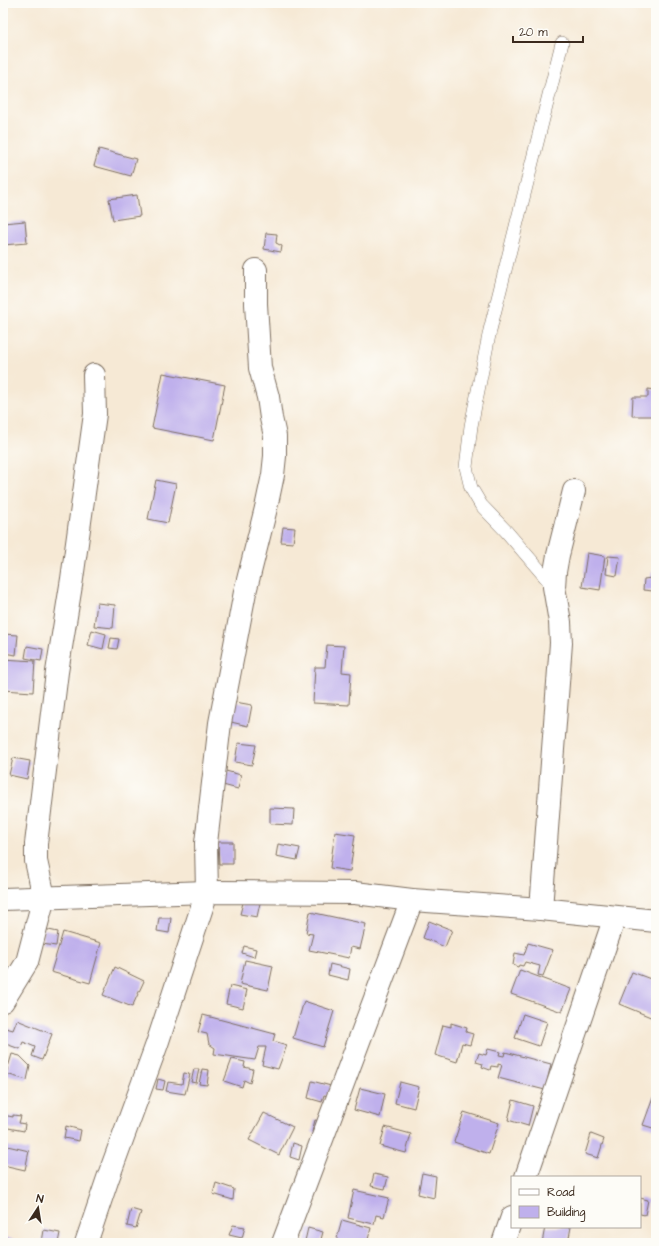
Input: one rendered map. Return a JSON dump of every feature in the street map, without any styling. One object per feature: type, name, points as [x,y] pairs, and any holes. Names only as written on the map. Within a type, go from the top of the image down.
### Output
[{"type":"street","points":[[86,1243],[157,1044],[207,892],[206,843],[220,723],[245,592],[266,508],[273,475],[275,456],[275,436],[270,418],[268,397],[260,368],[256,304],[256,270]]},
{"type":"street","points":[[3,1001],[26,962],[44,897],[36,861],[36,844],[57,672],[72,579],[95,414],[94,375]]},
{"type":"street","points":[[541,909],[561,643],[560,622],[554,587],[558,555],[574,491]]},
{"type":"street","points":[[3,899],[207,892],[355,893],[412,900],[541,909],[656,921]]},
{"type":"street","points":[[284,1243],[412,900]]},
{"type":"street","points":[[526,1176],[615,917]]},
{"type":"street","points":[[503,1243],[511,1220]]},
{"type":"lane","points":[[554,587],[506,531],[481,505],[471,488],[466,467],[471,426],[490,330],[562,43]]},
{"type":"building","points":[[99,149],[136,159],[131,176],[94,166]]},
{"type":"building","points":[[137,195],[140,216],[113,220],[109,199]]},
{"type":"building","points":[[25,221],[27,243],[3,245],[3,223]]},
{"type":"building","points":[[266,233],[277,234],[276,243],[282,246],[281,252],[264,249]]},
{"type":"building","points":[[163,373],[225,385],[214,440],[152,428]]},
{"type":"building","points":[[648,389],[656,390],[656,416],[632,416],[633,397],[648,397]]},
{"type":"building","points":[[156,480],[176,484],[168,523],[148,519]]},
{"type":"building","points":[[283,527],[295,528],[293,543],[281,542]]},
{"type":"building","points":[[587,553],[605,556],[600,590],[582,587]]},
{"type":"building","points":[[608,556],[620,557],[617,576],[606,574]]},
{"type":"building","points":[[652,572],[656,573],[656,587],[653,591],[643,590],[644,579],[651,578]]},
{"type":"building","points":[[97,603],[115,605],[113,628],[94,626]]},
{"type":"building","points":[[92,630],[106,634],[103,649],[88,645]]},
{"type":"building","points":[[3,634],[18,635],[16,655],[3,653]]},
{"type":"building","points":[[111,638],[119,639],[117,649],[109,648]]},
{"type":"building","points":[[327,645],[344,646],[342,672],[351,673],[349,705],[313,703],[315,667],[325,667]]},
{"type":"building","points":[[27,646],[43,649],[41,661],[25,658]]},
{"type":"building","points":[[3,659],[35,661],[33,692],[3,690]]},
{"type":"building","points":[[235,702],[252,705],[248,726],[231,722]]},
{"type":"building","points":[[238,743],[256,745],[252,765],[235,762]]},
{"type":"building","points":[[13,758],[30,761],[27,779],[9,775]]},
{"type":"building","points":[[222,770],[241,775],[238,789],[219,784]]},
{"type":"building","points":[[270,808],[294,809],[293,825],[270,824]]},
{"type":"building","points":[[335,832],[355,835],[350,871],[330,868]]},
{"type":"building","points":[[218,842],[233,842],[233,864],[219,864]]},
{"type":"building","points":[[278,844],[300,848],[297,860],[276,856]]},
{"type":"building","points":[[244,899],[260,903],[257,917],[240,914]]},
{"type":"building","points":[[310,912],[366,924],[360,949],[351,947],[349,958],[309,950],[313,934],[306,933]]},
{"type":"building","points":[[159,918],[171,918],[169,933],[157,931]]},
{"type":"building","points":[[429,921],[452,930],[445,947],[423,938]]},
{"type":"building","points":[[44,929],[58,932],[56,946],[42,944]]},
{"type":"building","points":[[63,932],[101,943],[90,983],[51,972]]},
{"type":"building","points":[[528,943],[553,950],[543,976],[538,975],[540,966],[525,962],[523,966],[519,965],[518,967],[513,965],[515,953],[524,955]]},
{"type":"building","points":[[244,946],[256,949],[254,957],[242,953]]},
{"type":"building","points":[[245,960],[273,966],[268,990],[240,984]]},
{"type":"building","points":[[330,964],[350,969],[348,980],[328,975]]},
{"type":"building","points":[[115,967],[144,981],[132,1007],[103,995]]},
{"type":"building","points":[[520,970],[571,989],[562,1012],[511,994]]},
{"type":"building","points":[[632,972],[656,981],[656,1011],[653,1018],[619,1004]]},
{"type":"building","points":[[230,986],[247,990],[243,1008],[226,1004]]},
{"type":"building","points":[[304,1001],[334,1011],[323,1047],[293,1038]]},
{"type":"building","points":[[523,1014],[547,1022],[539,1046],[515,1038]]},
{"type":"building","points":[[203,1015],[275,1034],[273,1041],[287,1045],[278,1069],[262,1065],[266,1047],[259,1047],[255,1060],[214,1054],[215,1048],[209,1044],[207,1034],[198,1032]]},
{"type":"building","points":[[17,1020],[52,1034],[42,1060],[32,1056],[35,1047],[23,1042],[20,1049],[3,1043],[3,1035],[6,1028],[13,1030]]},
{"type":"building","points":[[451,1023],[467,1028],[466,1032],[473,1034],[470,1045],[462,1043],[457,1062],[435,1055],[443,1025],[451,1027]]},
{"type":"building","points":[[488,1049],[500,1052],[499,1055],[504,1056],[505,1052],[551,1064],[545,1090],[498,1078],[502,1065],[498,1064],[498,1067],[491,1066],[490,1070],[482,1067],[483,1064],[476,1062],[479,1053],[486,1055]]},
{"type":"building","points":[[12,1054],[20,1056],[30,1066],[27,1080],[6,1074]]},
{"type":"building","points":[[232,1059],[245,1062],[244,1067],[253,1069],[250,1083],[244,1080],[242,1087],[224,1081]]},
{"type":"building","points":[[194,1069],[199,1069],[196,1083],[191,1082]]},
{"type":"building","points":[[202,1069],[209,1070],[207,1085],[199,1084]]},
{"type":"building","points":[[184,1073],[190,1074],[185,1094],[166,1091],[168,1082],[182,1084]]},
{"type":"building","points":[[158,1079],[165,1081],[163,1090],[156,1089]]},
{"type":"building","points":[[312,1081],[331,1086],[328,1096],[324,1095],[322,1102],[308,1098]]},
{"type":"building","points":[[400,1082],[419,1087],[414,1108],[395,1103]]},
{"type":"building","points":[[360,1088],[385,1094],[380,1117],[354,1110]]},
{"type":"building","points":[[654,1095],[656,1096],[656,1129],[643,1125]]},
{"type":"building","points":[[513,1100],[533,1106],[528,1126],[508,1120]]},
{"type":"building","points":[[464,1112],[499,1123],[489,1154],[454,1142]]},
{"type":"building","points":[[264,1113],[293,1127],[279,1155],[249,1140]]},
{"type":"building","points":[[3,1115],[13,1117],[13,1115],[21,1116],[19,1123],[25,1124],[24,1131],[3,1127]]},
{"type":"building","points":[[315,1120],[322,1121],[319,1134],[312,1132]]},
{"type":"building","points":[[66,1126],[81,1130],[79,1141],[64,1138]]},
{"type":"building","points":[[385,1127],[411,1134],[406,1153],[380,1146]]},
{"type":"building","points":[[591,1134],[604,1139],[598,1158],[585,1154]]},
{"type":"building","points":[[293,1143],[302,1146],[299,1160],[290,1157]]},
{"type":"building","points":[[3,1145],[29,1151],[25,1170],[3,1165]]},
{"type":"building","points":[[422,1173],[436,1176],[434,1198],[418,1194]]},
{"type":"building","points":[[374,1174],[388,1177],[385,1189],[371,1186]]},
{"type":"building","points":[[216,1183],[234,1189],[233,1200],[213,1194]]},
{"type":"building","points":[[354,1190],[389,1198],[384,1217],[376,1215],[374,1224],[348,1218]]},
{"type":"building","points":[[641,1198],[648,1200],[645,1215],[641,1214]]},
{"type":"building","points":[[131,1209],[141,1212],[136,1228],[127,1226]]},
{"type":"building","points":[[342,1220],[371,1228],[367,1243],[336,1242]]},
{"type":"building","points":[[233,1225],[245,1227],[242,1238],[229,1235]]},
{"type":"building","points":[[308,1228],[323,1232],[320,1243],[305,1241]]},
{"type":"building","points":[[545,1228],[571,1228],[568,1243],[542,1243]]},
{"type":"building","points":[[44,1230],[60,1233],[58,1243],[42,1242]]},
{"type":"building","points":[[3,1237],[24,1242],[24,1243],[3,1243]]}]
